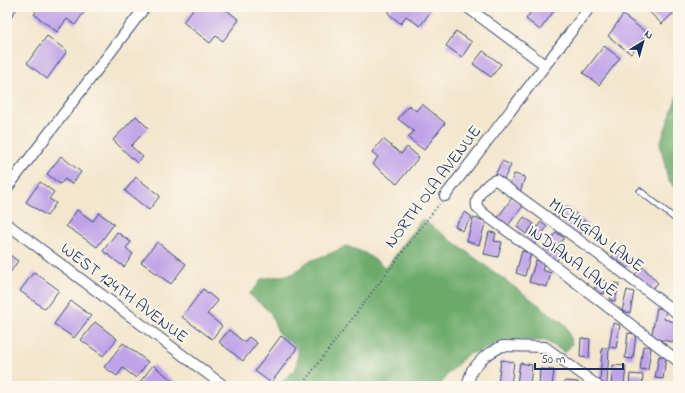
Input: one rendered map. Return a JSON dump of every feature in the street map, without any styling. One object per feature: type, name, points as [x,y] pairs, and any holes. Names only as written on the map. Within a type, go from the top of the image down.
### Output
[{"type":"street","points":[[7,188],[144,7]]},
{"type":"street","points":[[467,7],[545,65]]},
{"type":"street","name":"NORTH OLA AVENUE","points":[[445,196],[590,7]]},
{"type":"street","name":"MICHIGAN LANE","points":[[496,180],[678,314]]},
{"type":"street","name":"INDIANA LANE","points":[[496,180],[492,181],[486,186],[476,200],[477,208],[678,361]]},
{"type":"street","name":"WEST 124TH AVENUE","points":[[7,224],[224,386]]},
{"type":"street","points":[[470,385],[472,370],[485,356],[502,346],[545,347],[598,386]]},
{"type":"lane","points":[[640,191],[678,221]]},
{"type":"path","name":"NORTH OLA AVENUE","points":[[301,386],[445,196]]},
{"type":"green space","points":[[678,93],[678,193],[668,179],[660,144]]},
{"type":"green space","points":[[422,219],[566,325],[572,344],[565,353],[546,341],[503,340],[481,351],[468,354],[446,376],[440,386],[272,386],[279,384],[296,369],[298,351],[279,334],[270,312],[249,294],[257,286],[261,279],[293,274],[307,262],[346,246],[365,253],[386,268]]},
{"type":"building","points":[[7,7],[15,7],[17,9],[7,22]]},
{"type":"building","points":[[39,7],[79,7],[85,11],[75,25],[67,19],[57,32],[34,14]]},
{"type":"building","points":[[195,7],[223,7],[239,20],[223,41],[216,36],[210,43],[183,22]]},
{"type":"building","points":[[392,7],[425,7],[431,11],[420,26],[406,16],[401,24],[388,13]]},
{"type":"building","points":[[524,7],[556,8],[540,30],[526,19],[531,12]]},
{"type":"building","points":[[644,7],[669,7],[674,12],[662,24]]},
{"type":"building","points":[[623,15],[647,33],[631,54],[608,36]]},
{"type":"building","points":[[456,31],[472,42],[462,57],[446,46]]},
{"type":"building","points":[[47,36],[67,51],[47,79],[27,63]]},
{"type":"building","points":[[604,46],[620,58],[599,85],[583,73]]},
{"type":"building","points":[[483,51],[501,64],[491,77],[473,64]]},
{"type":"building","points":[[422,104],[445,123],[424,150],[408,138],[414,131],[398,119],[409,105],[416,111]]},
{"type":"building","points":[[136,116],[148,128],[131,146],[143,157],[137,163],[113,140]]},
{"type":"building","points":[[383,139],[401,154],[407,147],[419,157],[397,184],[373,164],[378,157],[372,152]]},
{"type":"building","points":[[61,156],[81,172],[72,184],[65,179],[60,184],[47,174]]},
{"type":"building","points":[[502,161],[511,165],[504,179],[495,175]]},
{"type":"building","points":[[514,174],[525,177],[520,192],[509,188]]},
{"type":"building","points":[[136,177],[160,196],[149,210],[125,191]]},
{"type":"building","points":[[40,182],[54,192],[49,199],[56,203],[47,216],[26,202]]},
{"type":"building","points":[[512,198],[523,206],[506,228],[496,220]]},
{"type":"building","points":[[566,206],[588,224],[579,236],[557,218]]},
{"type":"building","points":[[77,210],[93,221],[99,213],[114,224],[97,247],[66,226]]},
{"type":"building","points":[[465,212],[472,217],[462,231],[455,226]]},
{"type":"building","points":[[524,217],[534,224],[526,234],[517,227]]},
{"type":"building","points":[[473,218],[486,221],[479,245],[467,241]]},
{"type":"building","points":[[541,222],[547,227],[533,246],[526,241]]},
{"type":"building","points":[[117,232],[131,242],[126,248],[133,254],[124,267],[103,251]]},
{"type":"building","points":[[489,232],[496,233],[494,241],[502,242],[498,257],[484,254]]},
{"type":"building","points":[[556,232],[564,238],[559,244],[565,249],[556,262],[542,252]]},
{"type":"building","points":[[157,242],[186,264],[171,284],[141,262]]},
{"type":"building","points":[[617,250],[633,262],[628,268],[612,257]]},
{"type":"building","points":[[522,251],[531,253],[525,276],[516,273]]},
{"type":"building","points":[[7,253],[18,261],[7,277]]},
{"type":"building","points":[[536,260],[544,263],[542,270],[551,273],[547,287],[529,282]]},
{"type":"building","points":[[643,267],[658,283],[650,290],[635,274]]},
{"type":"building","points":[[34,272],[59,290],[45,309],[20,291]]},
{"type":"building","points":[[597,279],[607,281],[604,294],[594,292]]},
{"type":"building","points":[[614,283],[619,284],[615,301],[610,300]]},
{"type":"building","points":[[203,289],[218,301],[207,314],[222,326],[212,339],[182,317]]},
{"type":"building","points":[[627,290],[634,292],[630,313],[622,311]]},
{"type":"building","points":[[71,301],[91,316],[74,338],[54,324]]},
{"type":"building","points":[[657,308],[666,309],[664,319],[678,323],[678,343],[651,338]]},
{"type":"building","points":[[95,322],[117,339],[103,356],[81,340]]},
{"type":"building","points":[[613,323],[620,325],[616,348],[609,347]]},
{"type":"building","points":[[229,330],[244,342],[249,337],[257,343],[243,361],[219,342]]},
{"type":"building","points":[[628,333],[636,334],[633,359],[625,358]]},
{"type":"building","points":[[281,336],[297,348],[271,383],[255,371]]},
{"type":"building","points":[[581,338],[590,339],[589,358],[580,357]]},
{"type":"building","points":[[123,343],[148,362],[136,378],[123,368],[117,376],[104,367]]},
{"type":"building","points":[[643,346],[651,347],[648,370],[640,369]]},
{"type":"building","points":[[602,348],[609,348],[607,384],[600,383]]},
{"type":"building","points":[[659,356],[666,358],[663,379],[655,378]]},
{"type":"building","points":[[501,360],[514,362],[511,385],[498,383]]},
{"type":"building","points":[[520,363],[532,365],[530,386],[517,384]]},
{"type":"building","points":[[153,365],[177,384],[176,386],[137,386]]},
{"type":"building","points":[[613,365],[626,366],[624,386],[611,386]]},
{"type":"building","points":[[540,369],[554,370],[552,386],[539,386]]},
{"type":"building","points":[[630,374],[643,375],[642,386],[629,386]]},
{"type":"building","points":[[565,381],[578,382],[577,386],[564,386]]}]
